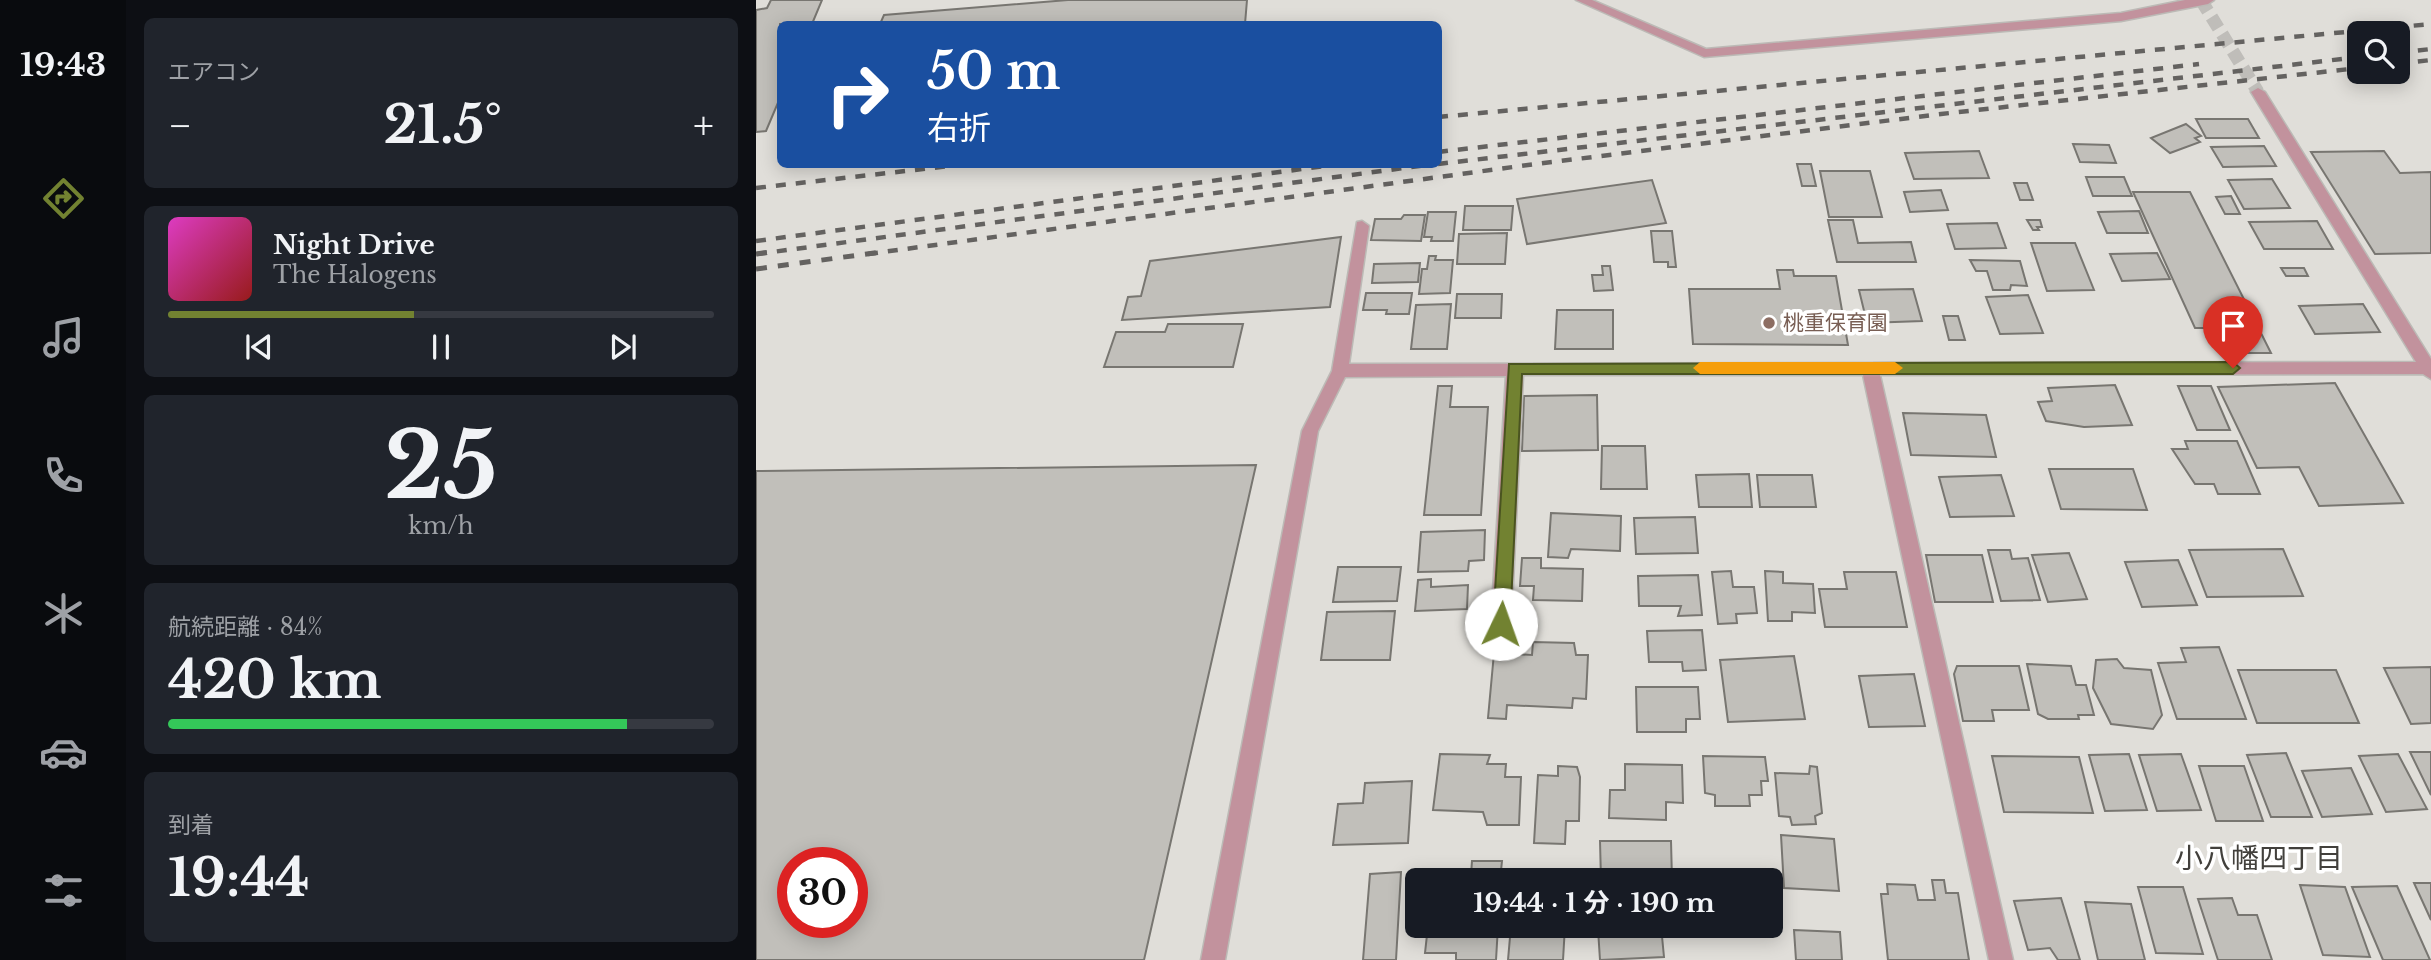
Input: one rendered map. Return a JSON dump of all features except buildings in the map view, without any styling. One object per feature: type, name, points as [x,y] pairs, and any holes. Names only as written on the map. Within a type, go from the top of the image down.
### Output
[{"type":"street","points":[[1582,0],[1704,53],[2121,17],[2148,13],[2179,2],[2208,0]]},
{"type":"street","points":[[2258,92],[2430,369]]},
{"type":"street","points":[[1213,960],[1310,431],[1340,371],[1362,226]]},
{"type":"street","points":[[1870,368],[2001,960]]},
{"type":"street","points":[[1501,624],[1515,369]]},
{"type":"street","points":[[1340,371],[2430,369]]},
{"type":"tunnel","points":[[2201,0],[2258,92]]},
{"type":"railway","points":[[1442,117],[2431,24]]},
{"type":"railway","points":[[2410,52],[2431,49]]},
{"type":"railway","points":[[1442,164],[2347,58]]},
{"type":"railway","points":[[2410,63],[2431,60]]},
{"type":"railway","points":[[1442,152],[2199,64]]},
{"type":"railway","points":[[868,254],[1528,165],[1941,114],[2347,69]]},
{"type":"railway","points":[[756,188],[932,168]]},
{"type":"railway","points":[[756,241],[1310,168]]},
{"type":"railway","points":[[757,254],[1404,168]]},
{"type":"railway","points":[[756,254],[770,252]]},
{"type":"railway","points":[[756,269],[881,252]]},
{"type":"slow traffic","points":[[1700,368],[1895,368]]},
{"type":"place","name":"桃重保育園","points":[[1769,323]]},
{"type":"district","name":"小八幡四丁目","points":[[2259,858]]},
{"type":"route","points":[[1501,624],[1515,369],[2233,368]]}]
